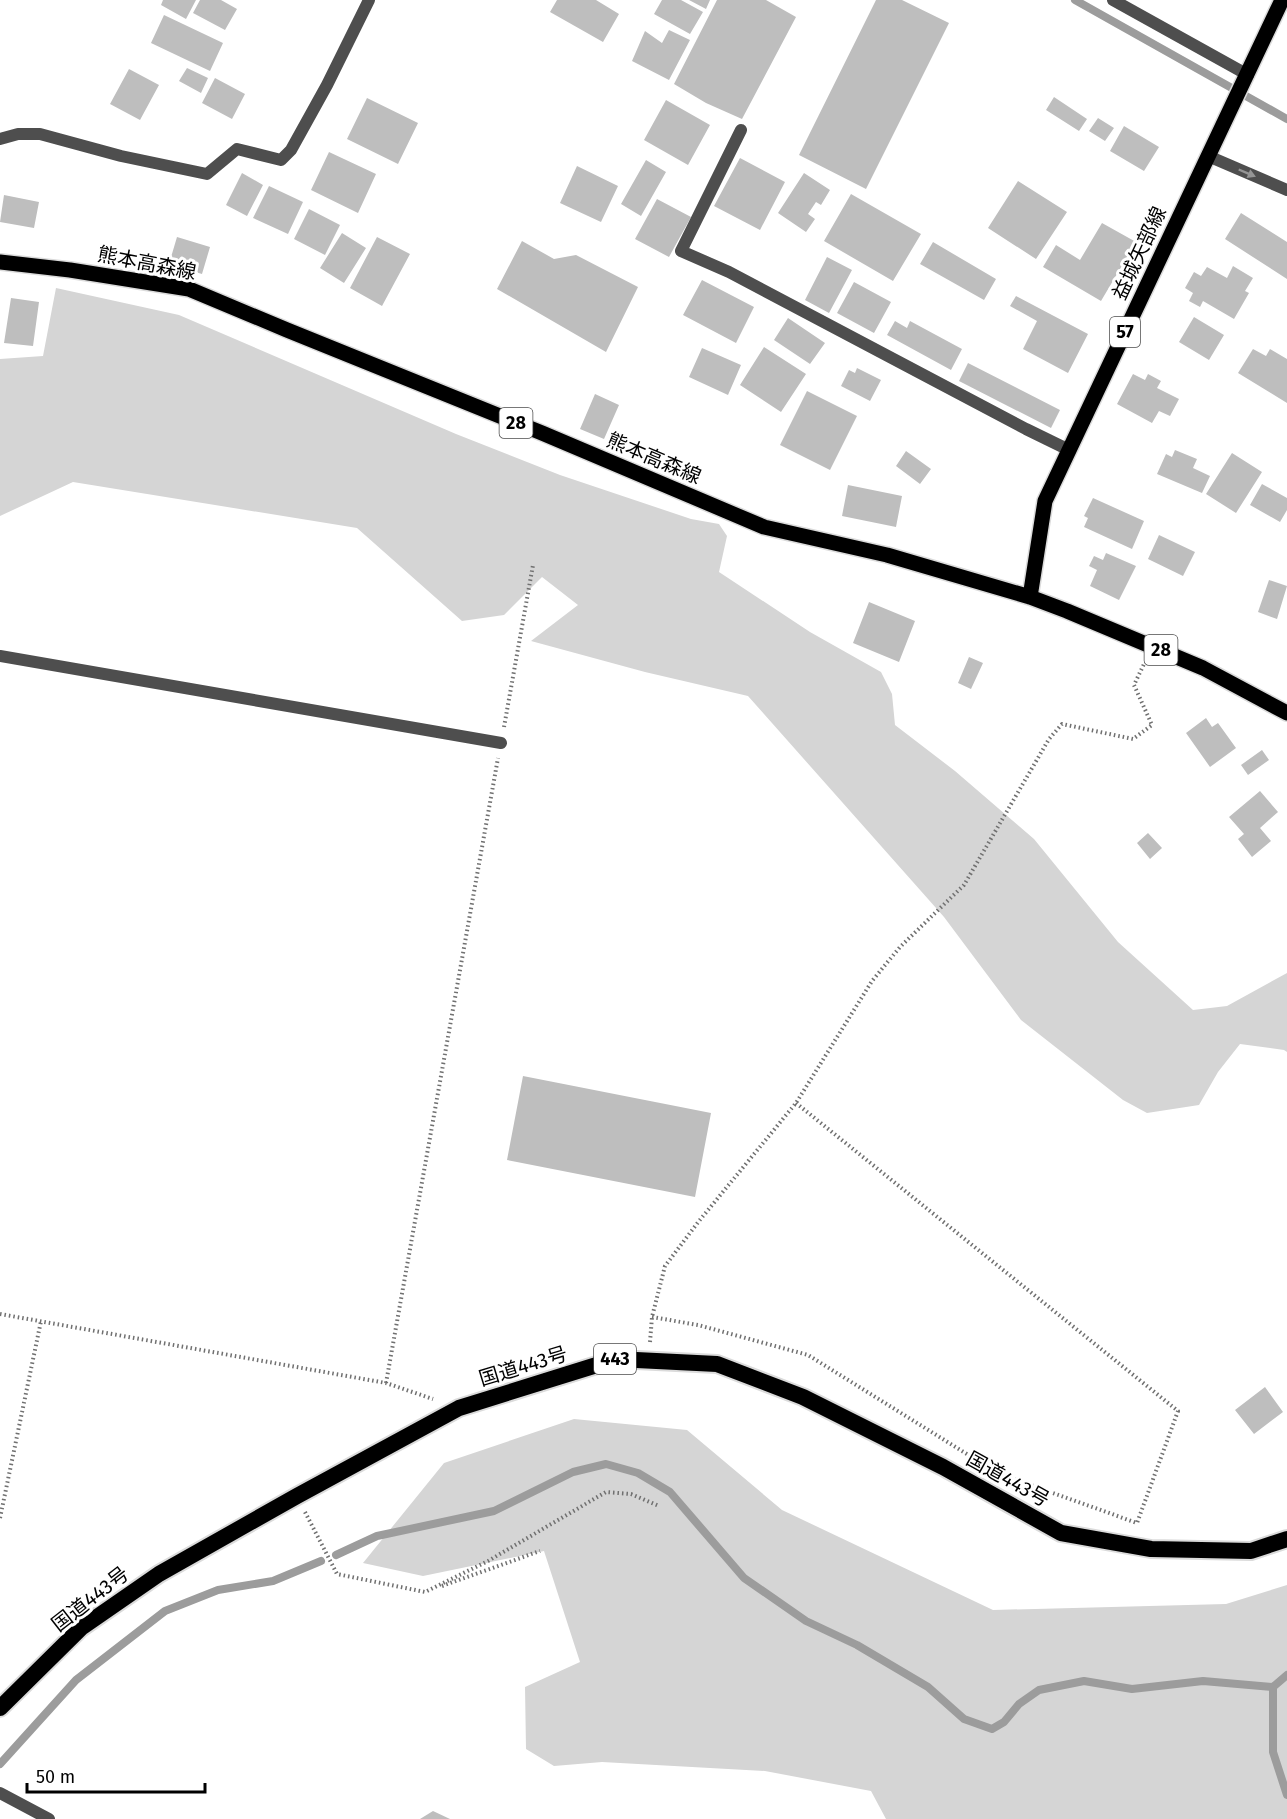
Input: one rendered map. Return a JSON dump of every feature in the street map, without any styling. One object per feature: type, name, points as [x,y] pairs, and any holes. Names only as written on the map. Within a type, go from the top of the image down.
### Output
[{"type":"highway","name":"国道443号","points":[[0,1708],[81,1628],[159,1574],[459,1408],[616,1359],[717,1364],[803,1396],[942,1467],[1061,1533],[1162,1550],[1251,1551],[1287,1539]]},
{"type":"main road","name":"益城矢部線","points":[[1030,597],[1045,501],[1282,0]]},
{"type":"main road","name":"熊本高森線","points":[[0,262],[70,270],[189,289],[542,433],[764,527],[887,555],[1067,610],[1203,668],[1287,713]]},
{"type":"street","points":[[0,139],[18,134],[40,134],[122,156],[207,174],[237,149],[281,160],[291,150],[327,85],[369,0]]},
{"type":"street","points":[[1113,0],[1248,75]]},
{"type":"street","points":[[741,130],[681,251],[729,272],[1069,450]]},
{"type":"street","points":[[1208,156],[1287,190]]},
{"type":"street","points":[[0,656],[501,743]]},
{"type":"street","points":[[0,1793],[49,1819]]},
{"type":"path","points":[[386,1383],[533,565]]},
{"type":"path","points":[[648,1360],[652,1317],[665,1266],[796,1102],[872,981],[900,947],[964,885],[1049,739],[1062,724],[1133,740],[1152,725],[1134,686],[1144,664],[1154,669]]},
{"type":"path","points":[[796,1102],[1178,1411],[1137,1523],[999,1473]]},
{"type":"path","points":[[0,1314],[386,1383],[459,1408]]},
{"type":"path","points":[[652,1317],[698,1325],[808,1355],[979,1461]]},
{"type":"path","points":[[0,1518],[41,1321]]},
{"type":"path","points":[[425,1592],[488,1561],[606,1492],[631,1494],[659,1506]]},
{"type":"path","points":[[297,1496],[337,1574],[425,1592],[540,1551]]},
{"type":"shaded area","points":[[56,288],[179,315],[456,434],[560,475],[691,519],[719,524],[727,536],[719,572],[810,632],[881,672],[892,694],[895,725],[955,771],[1034,839],[1118,942],[1193,1010],[1227,1006],[1287,973],[1287,1052],[1240,1044],[1218,1072],[1199,1105],[1147,1113],[1123,1100],[1021,1020],[944,917],[748,696],[645,672],[531,641],[578,605],[542,577],[504,615],[462,621],[357,528],[73,482],[0,516],[0,359],[43,356]]},
{"type":"shaded area","points":[[574,1419],[687,1430],[782,1510],[993,1610],[1226,1604],[1287,1585],[1287,1819],[886,1819],[871,1791],[765,1771],[602,1762],[554,1766],[526,1749],[525,1687],[580,1662],[544,1551],[423,1576],[363,1563],[444,1463]]},
{"type":"building","points":[[163,0],[196,0],[186,19],[161,5]]},
{"type":"building","points":[[200,0],[221,0],[237,9],[225,30],[193,13]]},
{"type":"building","points":[[557,0],[596,0],[619,14],[603,42],[550,12]]},
{"type":"building","points":[[662,0],[681,0],[703,12],[690,34],[654,14]]},
{"type":"building","points":[[689,0],[710,0],[706,9]]},
{"type":"building","points":[[717,0],[766,0],[796,17],[742,119],[706,103],[674,84]]},
{"type":"building","points":[[876,0],[902,0],[949,23],[866,189],[799,155]]},
{"type":"building","points":[[164,15],[223,43],[210,71],[151,43]]},
{"type":"building","points":[[669,30],[690,40],[669,80],[632,61],[645,31],[662,43]]},
{"type":"building","points":[[187,68],[208,78],[201,93],[179,81]]},
{"type":"building","points":[[129,69],[159,85],[140,120],[110,104]]},
{"type":"building","points":[[215,78],[245,94],[232,119],[202,103]]},
{"type":"building","points":[[1054,97],[1087,119],[1079,131],[1046,110]]},
{"type":"building","points":[[367,98],[418,123],[398,164],[347,139]]},
{"type":"building","points":[[666,100],[710,125],[688,165],[644,140]]},
{"type":"building","points":[[1098,118],[1114,128],[1105,141],[1089,131]]},
{"type":"building","points":[[1124,126],[1159,147],[1144,171],[1110,151]]},
{"type":"building","points":[[329,152],[376,174],[358,213],[311,190]]},
{"type":"building","points":[[740,158],[785,182],[760,230],[714,206]]},
{"type":"building","points":[[646,160],[666,172],[641,216],[621,204]]},
{"type":"building","points":[[577,166],[618,186],[601,222],[560,203]]},
{"type":"building","points":[[242,173],[263,185],[247,216],[226,205]]},
{"type":"building","points":[[804,173],[830,190],[821,205],[816,202],[808,214],[815,219],[806,232],[778,213]]},
{"type":"building","points":[[1018,181],[1067,212],[1036,259],[988,228]]},
{"type":"building","points":[[269,186],[303,202],[288,234],[253,218]]},
{"type":"building","points":[[851,194],[921,234],[893,281],[824,241]]},
{"type":"building","points":[[4,195],[39,202],[34,228],[0,222]]},
{"type":"building","points":[[657,199],[691,217],[669,257],[635,239]]},
{"type":"building","points":[[309,209],[340,225],[325,255],[294,239]]},
{"type":"building","points":[[1241,213],[1287,242],[1287,279],[1225,239]]},
{"type":"building","points":[[1102,223],[1136,242],[1101,301],[1043,267],[1056,245],[1080,260]]},
{"type":"building","points":[[342,233],[366,248],[344,283],[320,268]]},
{"type":"building","points":[[177,237],[210,247],[202,274],[169,264]]},
{"type":"building","points":[[377,237],[410,254],[382,306],[350,288]]},
{"type":"building","points":[[522,241],[554,259],[576,255],[638,287],[606,352],[497,289]]},
{"type":"building","points":[[933,242],[996,279],[984,300],[920,264]]},
{"type":"building","points":[[827,257],[852,270],[829,313],[805,300]]},
{"type":"building","points":[[1233,266],[1253,278],[1245,291],[1249,293],[1234,319],[1203,301],[1200,307],[1189,301],[1193,293],[1185,288],[1194,272],[1201,276],[1207,267],[1227,278]]},
{"type":"building","points":[[702,280],[754,307],[736,343],[683,315]]},
{"type":"building","points":[[854,282],[891,302],[874,333],[837,313]]},
{"type":"building","points":[[1016,296],[1088,334],[1068,373],[1023,349],[1037,321],[1010,306]]},
{"type":"building","points":[[11,298],[39,302],[33,346],[4,343]]},
{"type":"building","points":[[1194,317],[1224,335],[1209,360],[1179,342]]},
{"type":"building","points":[[788,318],[825,343],[810,364],[774,340]]},
{"type":"building","points":[[895,321],[907,328],[910,321],[962,349],[951,370],[887,335]]},
{"type":"building","points":[[764,347],[806,374],[781,412],[740,385]]},
{"type":"building","points":[[702,348],[741,365],[728,395],[689,377]]},
{"type":"building","points":[[1253,349],[1266,356],[1270,349],[1287,359],[1287,403],[1238,373]]},
{"type":"building","points":[[968,363],[1060,410],[1051,428],[959,381]]},
{"type":"building","points":[[857,368],[881,380],[870,401],[841,386],[849,370],[855,373]]},
{"type":"building","points":[[1133,374],[1145,380],[1148,374],[1161,381],[1157,388],[1179,399],[1170,416],[1159,411],[1152,423],[1117,404]]},
{"type":"building","points":[[807,391],[857,416],[830,470],[780,445]]},
{"type":"building","points":[[595,394],[619,405],[604,439],[580,429]]},
{"type":"building","points":[[1175,450],[1197,459],[1193,468],[1210,476],[1202,493],[1157,474],[1166,454],[1172,457]]},
{"type":"building","points":[[906,451],[931,469],[920,484],[896,466]]},
{"type":"building","points":[[1232,453],[1262,472],[1236,513],[1206,494]]},
{"type":"building","points":[[1262,484],[1287,498],[1287,510],[1280,522],[1250,505]]},
{"type":"building","points":[[848,485],[902,496],[896,527],[842,516]]},
{"type":"building","points":[[1093,498],[1144,521],[1132,549],[1084,527],[1088,518],[1084,516]]},
{"type":"building","points":[[1159,535],[1195,552],[1183,576],[1148,559]]},
{"type":"building","points":[[1106,553],[1136,566],[1119,600],[1090,586],[1097,570],[1089,566],[1094,556],[1103,560]]},
{"type":"building","points":[[1269,580],[1287,586],[1277,619],[1258,612]]},
{"type":"building","points":[[869,602],[915,621],[899,662],[853,643]]},
{"type":"building","points":[[969,657],[983,663],[971,689],[958,683]]},
{"type":"building","points":[[1206,718],[1212,727],[1218,723],[1236,748],[1210,767],[1186,733]]},
{"type":"building","points":[[1262,750],[1269,760],[1248,775],[1241,765]]},
{"type":"building","points":[[1260,791],[1278,812],[1260,828],[1271,841],[1252,857],[1238,839],[1244,834],[1229,817]]},
{"type":"building","points":[[1148,833],[1162,848],[1150,859],[1137,843]]},
{"type":"building","points":[[523,1076],[711,1113],[695,1197],[507,1160]]},
{"type":"building","points":[[1265,1387],[1283,1412],[1254,1434],[1235,1410]]},
{"type":"building","points":[[433,1811],[450,1819],[420,1819]]},
{"type":"waterway","points":[[1075,0],[1287,119]]},
{"type":"waterway","points":[[336,1555],[377,1536],[494,1511],[573,1472],[606,1464],[638,1473],[670,1492],[744,1578],[806,1621],[857,1645],[928,1687],[964,1719],[992,1729],[1004,1722],[1019,1704],[1039,1690],[1084,1681],[1132,1689],[1203,1681],[1273,1687],[1287,1675]]},
{"type":"waterway","points":[[0,1764],[76,1680],[165,1611],[218,1590],[273,1581],[321,1561]]},
{"type":"waterway","points":[[1273,1687],[1273,1752],[1287,1795]]}]
